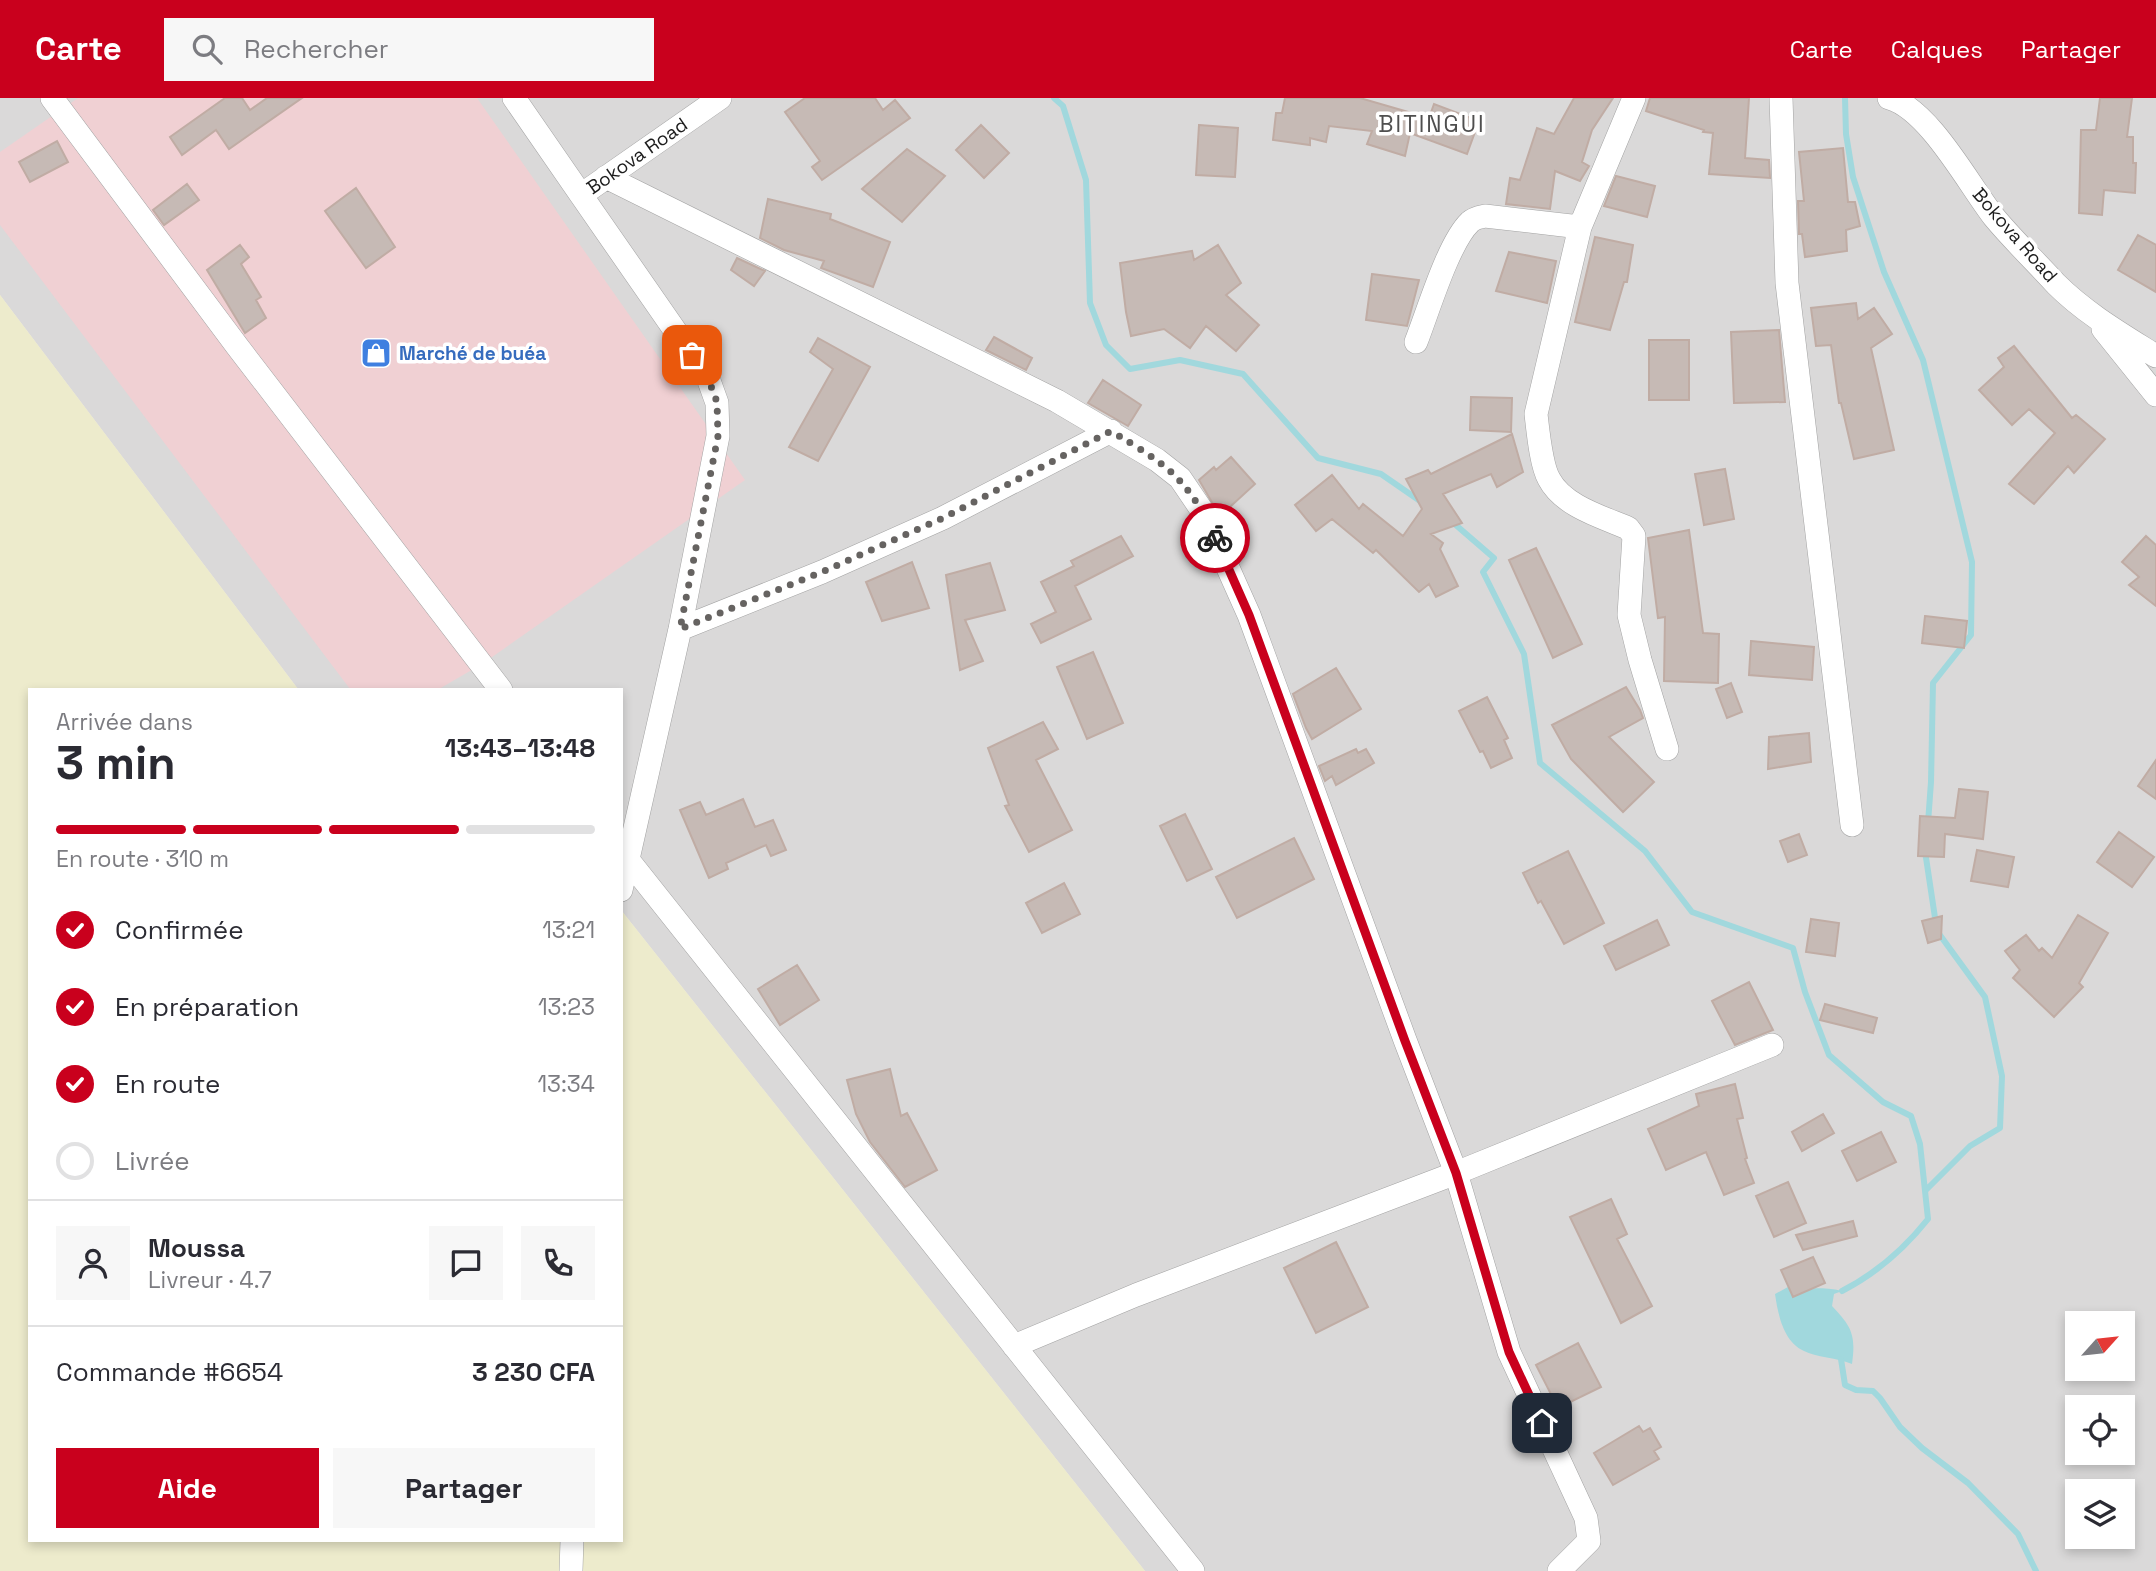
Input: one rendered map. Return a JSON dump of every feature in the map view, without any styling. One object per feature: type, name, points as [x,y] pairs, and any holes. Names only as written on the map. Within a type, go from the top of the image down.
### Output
[{"type":"street","points":[[52,98],[253,368],[499,688]]},
{"type":"street","name":"Bokova Road","points":[[514,98],[581,195],[720,98]]},
{"type":"street","points":[[1633,98],[1580,227],[1536,414],[1538,437],[1549,479],[1568,501],[1628,528],[1634,536],[1629,615],[1667,750]]},
{"type":"street","points":[[1781,98],[1787,283],[1852,825]]},
{"type":"street","name":"Bokova Road","points":[[1889,98],[1917,115],[1941,143],[1995,218],[2059,286],[2094,317],[2156,356]]},
{"type":"street","points":[[606,177],[1057,401],[1111,431],[1180,478],[1203,512],[1249,615],[1456,1173],[1509,1352],[1586,1518],[1589,1541],[1559,1571]]},
{"type":"street","points":[[581,195],[708,378],[717,402],[718,436],[680,629],[624,855],[1193,1571]]},
{"type":"street","points":[[1416,342],[1443,270],[1472,219],[1485,216],[1580,227]]},
{"type":"street","points":[[2094,317],[2156,395]]},
{"type":"street","points":[[680,629],[822,572],[943,518],[1111,431]]},
{"type":"street","points":[[1014,1346],[1136,1295],[1456,1173],[1772,1045]]},
{"type":"street","points":[[571,1571],[572,1542]]},
{"type":"shaded area","points":[[0,98],[2156,98],[2156,1571],[1145,1571],[623,913],[623,688],[297,688],[0,295]]},
{"type":"shaded area","name":"Marché de buéa","points":[[78,98],[477,98],[745,480],[482,664],[441,688],[349,688],[0,225],[0,152]]},
{"type":"shaded area","points":[[0,295],[297,688],[28,688],[28,1542],[623,1542],[623,913],[1145,1571],[0,1571]]},
{"type":"water","points":[[1788,1287],[1842,1291],[1834,1294],[1832,1306],[1851,1332],[1852,1364],[1809,1353],[1791,1341],[1780,1318],[1775,1294]]},
{"type":"building","points":[[225,98],[242,98],[250,110],[267,98],[302,98],[229,149],[216,130],[182,155],[170,137]]},
{"type":"building","points":[[805,98],[875,98],[883,110],[895,100],[910,118],[822,180],[812,167],[820,161],[785,112]]},
{"type":"building","points":[[1285,98],[1360,98],[1429,118],[1434,104],[1479,121],[1467,154],[1410,133],[1405,156],[1367,144],[1372,131],[1329,126],[1326,142],[1310,138],[1310,145],[1273,140],[1276,113],[1282,113]]},
{"type":"building","points":[[1574,98],[1613,98],[1592,130],[1582,162],[1589,166],[1580,181],[1555,171],[1550,209],[1506,204],[1510,178],[1520,180],[1537,128],[1554,134]]},
{"type":"building","points":[[1650,98],[1749,98],[1745,158],[1769,160],[1770,178],[1709,174],[1713,133],[1703,132],[1704,130],[1646,111]]},
{"type":"building","points":[[2100,98],[2132,98],[2127,137],[2133,137],[2133,163],[2136,163],[2135,193],[2104,190],[2102,215],[2079,213],[2081,130],[2096,130]]},
{"type":"building","points":[[981,125],[1009,153],[984,178],[956,150]]},
{"type":"building","points":[[1199,125],[1238,128],[1235,177],[1196,175]]},
{"type":"building","points":[[57,141],[68,162],[30,182],[19,162]]},
{"type":"building","points":[[1843,148],[1848,202],[1855,202],[1860,226],[1846,230],[1847,251],[1805,257],[1802,234],[1799,234],[1798,201],[1804,201],[1799,152]]},
{"type":"building","points":[[907,149],[945,176],[902,222],[862,189]]},
{"type":"building","points":[[1616,176],[1655,186],[1647,217],[1604,206]]},
{"type":"building","points":[[187,184],[199,200],[164,225],[153,210]]},
{"type":"building","points":[[356,188],[395,247],[366,268],[325,211]]},
{"type":"building","points":[[768,199],[831,214],[830,219],[890,242],[873,287],[821,268],[824,261],[784,250],[760,238]]},
{"type":"building","points":[[2138,235],[2156,245],[2156,292],[2118,270]]},
{"type":"building","points":[[1595,237],[1633,245],[1627,282],[1624,282],[1610,330],[1575,322]]},
{"type":"building","points":[[240,245],[249,257],[241,264],[261,297],[256,300],[266,318],[245,333],[207,270]]},
{"type":"building","points":[[1218,245],[1241,283],[1226,295],[1259,325],[1236,351],[1206,326],[1190,348],[1164,329],[1131,336],[1120,263],[1192,251],[1194,260]]},
{"type":"building","points":[[1509,252],[1556,261],[1547,303],[1496,291]]},
{"type":"building","points":[[737,258],[765,271],[754,286],[731,270]]},
{"type":"building","points":[[1372,274],[1419,280],[1407,326],[1366,320]]},
{"type":"building","points":[[1856,303],[1858,319],[1874,308],[1892,334],[1871,348],[1894,450],[1854,459],[1839,403],[1831,345],[1816,346],[1811,308]]},
{"type":"building","points":[[1779,330],[1785,402],[1734,403],[1731,332]]},
{"type":"building","points":[[994,337],[1032,358],[1026,370],[986,350]]},
{"type":"building","points":[[818,338],[870,367],[818,461],[789,447],[833,369],[810,352]]},
{"type":"building","points":[[1649,340],[1689,340],[1689,400],[1649,400]]},
{"type":"building","points":[[2014,346],[2072,418],[2076,415],[2105,439],[2074,473],[2068,466],[2034,504],[2009,484],[2055,433],[2029,409],[2012,425],[1979,390],[2004,367],[1998,358]]},
{"type":"building","points":[[1103,380],[1141,405],[1128,426],[1088,403]]},
{"type":"building","points":[[1471,397],[1512,398],[1511,432],[1470,430]]},
{"type":"building","points":[[1512,434],[1523,472],[1497,487],[1491,474],[1443,494],[1462,523],[1431,534],[1443,543],[1440,549],[1458,586],[1436,597],[1429,584],[1419,592],[1376,550],[1373,553],[1332,519],[1316,531],[1295,505],[1332,475],[1359,509],[1363,504],[1403,536],[1422,509],[1406,479],[1428,470],[1431,474]]},
{"type":"building","points":[[1231,457],[1255,484],[1220,516],[1199,480]]},
{"type":"building","points":[[1725,469],[1734,519],[1704,525],[1695,474]]},
{"type":"building","points":[[1689,530],[1703,633],[1719,634],[1718,683],[1664,681],[1665,617],[1658,618],[1648,538]]},
{"type":"building","points":[[1121,536],[1133,556],[1075,586],[1091,619],[1041,643],[1031,624],[1056,612],[1041,582],[1074,566],[1071,561]]},
{"type":"building","points":[[2146,536],[2156,545],[2156,606],[2129,585],[2139,577],[2122,562]]},
{"type":"building","points":[[1536,548],[1582,644],[1553,658],[1509,560]]},
{"type":"building","points":[[912,562],[929,608],[882,621],[866,582]]},
{"type":"building","points":[[990,563],[1005,610],[965,620],[983,661],[960,670],[946,575]]},
{"type":"building","points":[[1925,616],[1967,621],[1964,648],[1922,643]]},
{"type":"building","points":[[1751,641],[1814,647],[1812,680],[1749,675]]},
{"type":"building","points":[[1093,652],[1123,723],[1087,739],[1057,667]]},
{"type":"building","points":[[1336,668],[1361,709],[1312,739],[1293,694]]},
{"type":"building","points":[[1731,683],[1742,712],[1727,718],[1716,689]]},
{"type":"building","points":[[1626,687],[1643,718],[1609,737],[1654,782],[1623,812],[1571,759],[1552,725]]},
{"type":"building","points":[[1487,697],[1508,738],[1504,740],[1512,758],[1491,768],[1459,711]]},
{"type":"building","points":[[1043,722],[1058,749],[1036,760],[1072,830],[1029,852],[1005,806],[1009,805],[988,748]]},
{"type":"building","points":[[1809,733],[1811,762],[1768,769],[1769,737]]},
{"type":"building","points":[[1356,749],[1358,753],[1366,749],[1374,763],[1336,785],[1332,776],[1325,781],[1319,766]]},
{"type":"building","points":[[2156,760],[2156,799],[2138,786]]},
{"type":"building","points":[[1959,789],[1988,792],[1983,839],[1945,834],[1944,857],[1918,856],[1920,816],[1955,818]]},
{"type":"building","points":[[743,799],[755,827],[773,820],[786,850],[771,856],[766,845],[726,863],[728,869],[709,878],[680,810],[700,802],[706,815]]},
{"type":"building","points":[[1185,814],[1212,869],[1187,881],[1160,826]]},
{"type":"building","points":[[2119,832],[2154,857],[2132,887],[2097,862]]},
{"type":"building","points":[[1799,834],[1807,855],[1788,862],[1780,841]]},
{"type":"building","points":[[1294,838],[1314,879],[1237,918],[1216,877]]},
{"type":"building","points":[[1977,850],[2014,857],[2008,887],[1971,881]]},
{"type":"building","points":[[1568,851],[1604,923],[1564,944],[1523,873]]},
{"type":"building","points":[[1064,883],[1080,914],[1042,933],[1026,903]]},
{"type":"building","points":[[2078,915],[2108,933],[2079,983],[2083,987],[2054,1017],[2013,978],[2020,970],[2005,951],[2026,935],[2039,951],[2042,948],[2052,958]]},
{"type":"building","points":[[1942,916],[1941,939],[1928,943],[1922,921]]},
{"type":"building","points":[[1811,919],[1839,923],[1835,956],[1806,952]]},
{"type":"building","points":[[1657,920],[1669,945],[1616,970],[1604,946]]},
{"type":"building","points":[[797,965],[819,1000],[780,1025],[758,989]]},
{"type":"building","points":[[1749,982],[1773,1030],[1735,1045],[1712,1001]]},
{"type":"building","points":[[1825,1004],[1877,1018],[1873,1033],[1820,1020]]},
{"type":"building","points":[[890,1069],[901,1116],[907,1113],[937,1170],[905,1187],[870,1142],[856,1114],[847,1080]]},
{"type":"building","points":[[1735,1084],[1743,1118],[1737,1119],[1747,1158],[1745,1159],[1754,1183],[1724,1195],[1706,1152],[1666,1170],[1648,1129],[1699,1106],[1696,1094]]},
{"type":"building","points":[[1823,1114],[1834,1133],[1802,1151],[1792,1132]]},
{"type":"building","points":[[1881,1132],[1896,1162],[1857,1181],[1842,1151]]},
{"type":"building","points":[[1788,1182],[1806,1223],[1774,1237],[1756,1196]]},
{"type":"building","points":[[1611,1199],[1627,1234],[1617,1239],[1652,1306],[1621,1323],[1570,1217]]},
{"type":"building","points":[[1853,1221],[1857,1236],[1803,1250],[1796,1235]]},
{"type":"building","points":[[1336,1242],[1368,1307],[1316,1333],[1284,1268]]},
{"type":"building","points":[[1813,1257],[1825,1283],[1793,1297],[1781,1270]]},
{"type":"building","points":[[1578,1343],[1601,1387],[1558,1408],[1536,1365]]},
{"type":"building","points":[[1639,1426],[1643,1432],[1650,1428],[1661,1447],[1654,1451],[1659,1459],[1613,1485],[1594,1453]]},
{"type":"waterway","points":[[1054,98],[1063,106],[1086,180],[1090,303],[1106,345],[1130,369],[1180,360],[1243,374],[1318,458],[1381,474],[1423,503]]},
{"type":"waterway","points":[[1845,98],[1846,134],[1853,177],[1884,272],[1923,360],[1972,562],[1971,635],[1933,683],[1928,823]]},
{"type":"waterway","points":[[1450,520],[1494,558],[1483,572],[1524,654],[1540,763],[1645,851],[1692,912],[1793,948],[1805,992],[1829,1055],[1883,1102],[1911,1116],[1920,1144],[1928,1219],[1890,1259],[1842,1291]]},
{"type":"waterway","points":[[1925,851],[1937,931],[1985,997],[2002,1076],[2000,1128],[1970,1146],[1926,1190]]},
{"type":"waterway","points":[[1841,1359],[1845,1385],[1856,1390],[1873,1391],[1900,1427],[1922,1448],[1968,1483],[2018,1534],[2036,1571]]},
{"type":"way so far","points":[[692,355],[708,378],[717,402],[718,436],[680,629],[822,572],[943,518],[1111,431],[1180,478],[1203,512],[1215,538]]},
{"type":"place","name":"Marché de buéa","points":[[376,353]]},
{"type":"district","name":"BITINGUI","points":[[1432,124]]},
{"type":"route","points":[[1215,538],[1249,615],[1456,1173],[1509,1352],[1542,1423]]}]
